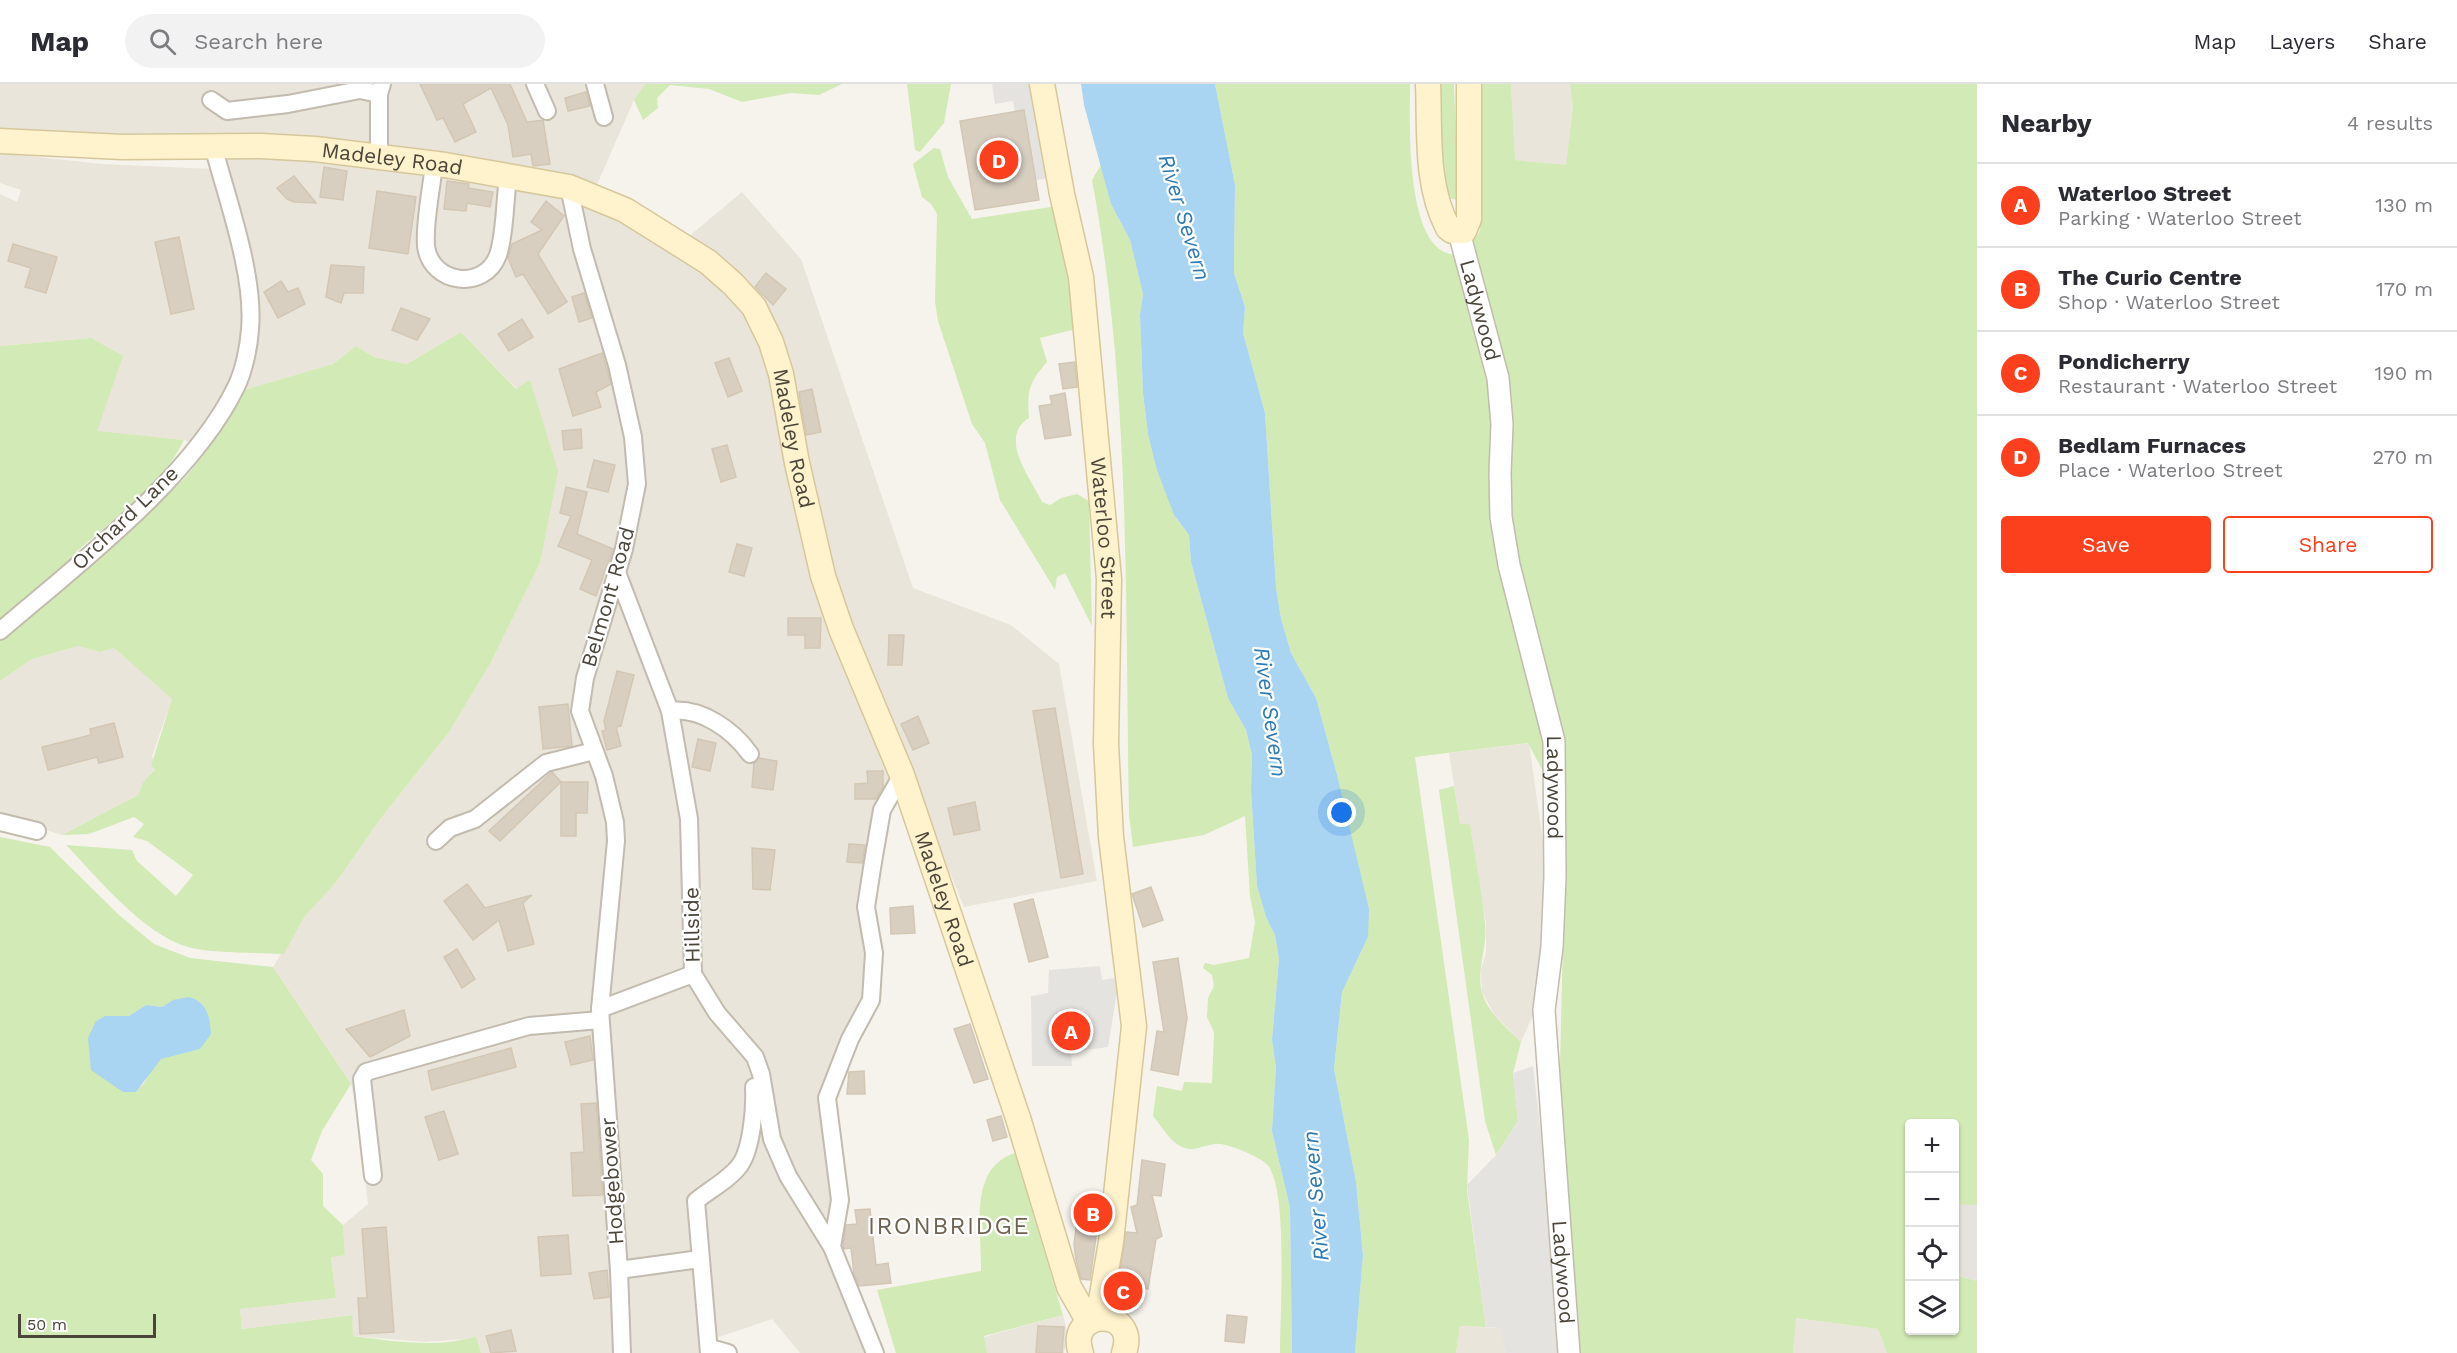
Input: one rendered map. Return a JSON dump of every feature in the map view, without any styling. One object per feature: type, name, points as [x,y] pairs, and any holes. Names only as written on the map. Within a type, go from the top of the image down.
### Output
[{"type":"main road","name":"Waterloo Street","points":[[1042,84],[1062,194],[1081,278],[1109,579],[1106,744],[1112,837],[1134,1026],[1111,1242],[1094,1320],[1080,1333],[1081,1353]]},
{"type":"main road","points":[[1428,84],[1431,168],[1437,202],[1448,228],[1459,232],[1464,231],[1469,219],[1469,84]]},
{"type":"main road","name":"Madeley Road","points":[[0,141],[122,147],[213,146],[315,149],[434,163],[569,187],[625,210],[708,262],[754,308],[771,342],[781,374],[796,463],[823,576],[842,629],[902,775],[1018,1118],[1069,1287],[1094,1320]]},
{"type":"main road","points":[[1094,1320],[1113,1320],[1120,1324],[1126,1338],[1124,1353]]},
{"type":"street","points":[[535,84],[547,111]]},
{"type":"street","points":[[595,84],[604,117]]},
{"type":"street","points":[[211,100],[227,111],[288,104],[360,90],[381,89],[379,158]]},
{"type":"street","name":"Orchard Lane","points":[[0,631],[160,489],[217,419],[238,385],[250,330],[250,312],[244,265],[213,146]]},
{"type":"street","points":[[434,163],[426,245],[432,265],[446,277],[460,280],[476,276],[488,269],[498,255],[508,177]]},
{"type":"street","name":"Belmont Road","points":[[569,187],[582,249],[614,355],[633,437],[637,484],[618,575],[585,678],[582,701],[581,717],[604,776],[615,822],[616,841],[600,1014]]},
{"type":"street","name":"Ladywood","points":[[1459,232],[1498,378],[1502,424],[1501,517],[1509,565],[1554,741],[1555,877],[1552,947],[1544,1010],[1569,1353]]},
{"type":"street","name":"Hillside","points":[[618,575],[670,711],[689,819],[693,974],[717,1013],[755,1057],[761,1074],[772,1139],[788,1176],[832,1247],[875,1353]]},
{"type":"street","points":[[670,711],[682,710],[708,718],[740,739],[750,754]]},
{"type":"street","points":[[436,841],[450,828],[475,819],[546,763],[594,751]]},
{"type":"street","points":[[832,1247],[840,1200],[827,1098],[850,1039],[871,1000],[874,953],[866,908],[882,810],[902,775]]},
{"type":"street","points":[[0,822],[37,831]]},
{"type":"street","points":[[373,1176],[362,1079],[366,1072],[529,1026],[600,1014],[693,974]]},
{"type":"street","name":"Hodgebower","points":[[600,1014],[619,1270],[622,1353]]},
{"type":"street","points":[[728,1353],[710,1350],[696,1201],[740,1166],[746,1151],[755,1107],[753,1066],[755,1057]]},
{"type":"street","points":[[619,1270],[700,1259]]},
{"type":"shaded area","points":[[0,84],[645,84],[634,100],[589,203],[675,248],[742,192],[801,259],[913,588],[1011,625],[1059,664],[1097,881],[964,907],[851,632],[894,771],[871,882],[869,985],[832,1095],[838,1249],[872,1353],[800,1353],[772,1319],[716,1338],[713,1353],[481,1353],[476,1336],[425,1342],[353,1336],[351,1315],[242,1329],[240,1309],[336,1298],[331,1256],[345,1254],[343,1225],[368,1204],[356,1104],[351,1084],[273,967],[303,917],[337,881],[378,822],[449,732],[490,664],[540,563],[530,381],[517,389],[461,332],[407,364],[374,357],[356,346],[333,364],[244,390],[207,450],[184,440],[96,432],[91,338],[0,346],[0,194],[17,202],[21,190],[0,183],[0,153],[102,164],[212,169],[203,138],[0,131]]},
{"type":"shaded area","points":[[992,84],[1032,84],[1048,178],[1027,182],[1013,101],[995,104]]},
{"type":"shaded area","points":[[1511,84],[1570,84],[1573,107],[1566,166],[1515,160]]},
{"type":"shaded area","points":[[78,646],[100,652],[114,648],[172,699],[152,756],[155,768],[143,782],[138,795],[62,835],[0,816],[0,681],[32,659]]},
{"type":"shaded area","points":[[1529,743],[1544,849],[1541,947],[1533,1015],[1521,1042],[1494,1014],[1482,992],[1481,969],[1486,953],[1486,924],[1470,824],[1460,824],[1449,753]]},
{"type":"shaded area","points":[[1100,966],[1102,980],[1114,978],[1117,992],[1108,1047],[1071,1052],[1072,1066],[1032,1066],[1031,996],[1048,993],[1049,970]]},
{"type":"shaded area","points":[[1533,1066],[1564,1353],[1505,1353],[1500,1328],[1486,1327],[1467,1185],[1496,1155],[1518,1121],[1513,1073]]},
{"type":"shaded area","points":[[1959,1204],[1977,1205],[1977,1281],[1959,1276]]},
{"type":"shaded area","points":[[1063,1315],[1068,1336],[1064,1353],[987,1353],[984,1337]]},
{"type":"shaded area","points":[[1795,1318],[1878,1329],[1887,1353],[1793,1353]]},
{"type":"shaded area","points":[[1460,1326],[1500,1328],[1505,1353],[1456,1353]]},
{"type":"green space","points":[[645,84],[842,84],[819,95],[791,93],[742,102],[709,89],[670,85],[657,98],[658,108],[643,120],[634,100]]},
{"type":"green space","points":[[907,84],[951,84],[944,123],[920,152],[915,150]]},
{"type":"green space","points":[[1215,84],[1410,84],[1411,157],[1420,216],[1430,239],[1445,252],[1465,253],[1480,231],[1482,84],[1511,84],[1515,160],[1566,165],[1573,107],[1570,84],[1977,84],[1977,1205],[1959,1204],[1959,1119],[1905,1119],[1905,1335],[1959,1335],[1959,1276],[1977,1281],[1977,1353],[1887,1353],[1878,1329],[1796,1318],[1793,1353],[1579,1353],[1559,1107],[1566,815],[1528,743],[1415,757],[1469,1140],[1467,1190],[1486,1327],[1460,1326],[1456,1353],[1355,1353],[1363,1255],[1356,1182],[1334,1069],[1342,992],[1368,937],[1336,771],[1316,698],[1291,653],[1281,618],[1276,588],[1265,413],[1243,333],[1245,307],[1234,273],[1235,185]]},
{"type":"green space","points":[[1438,84],[1454,84],[1458,200],[1448,198],[1438,115]]},
{"type":"green space","points":[[934,148],[940,149],[948,177],[972,219],[1058,206],[1068,254],[1076,329],[1040,338],[1047,362],[1030,387],[1029,418],[1020,426],[1016,436],[1016,448],[1025,471],[1042,502],[1050,505],[1061,498],[1077,494],[1089,501],[1092,626],[1065,573],[1057,577],[1055,590],[1000,500],[985,443],[972,424],[938,321],[935,302],[937,214],[931,204],[922,197],[913,164]]},
{"type":"green space","points":[[1101,165],[1111,204],[1130,240],[1143,294],[1140,315],[1143,393],[1148,434],[1174,515],[1189,535],[1191,562],[1228,698],[1246,730],[1252,755],[1251,790],[1257,886],[1266,917],[1275,935],[1279,959],[1272,1040],[1276,1068],[1272,1131],[1290,1208],[1292,1353],[1280,1353],[1281,1228],[1275,1182],[1269,1167],[1254,1156],[1225,1145],[1213,1144],[1193,1149],[1180,1146],[1153,1116],[1157,1086],[1182,1091],[1184,1082],[1212,1083],[1214,1032],[1207,1017],[1208,998],[1214,986],[1212,975],[1203,968],[1205,963],[1214,965],[1249,958],[1255,922],[1250,896],[1245,816],[1204,835],[1133,847],[1129,815],[1126,576],[1120,417],[1105,259],[1092,180]]},
{"type":"green space","points":[[461,332],[516,389],[530,380],[558,471],[540,563],[490,664],[449,732],[378,822],[337,881],[304,917],[284,954],[210,951],[188,947],[171,940],[138,918],[122,904],[66,845],[132,850],[137,861],[176,896],[193,875],[147,841],[133,837],[144,824],[134,817],[89,834],[62,835],[138,795],[143,782],[155,769],[151,766],[172,699],[114,648],[100,652],[78,646],[32,659],[0,681],[0,346],[91,338],[123,356],[97,431],[184,440],[175,457],[150,487],[76,552],[93,563],[186,477],[207,450],[244,390],[333,364],[356,346],[374,357],[407,364]]},
{"type":"green space","points":[[1454,786],[1460,824],[1470,824],[1482,899],[1485,941],[1480,975],[1482,992],[1493,1013],[1521,1042],[1513,1073],[1518,1121],[1496,1155],[1485,1121],[1439,790]]},
{"type":"green space","points":[[0,837],[50,847],[119,915],[154,944],[190,958],[273,967],[351,1084],[322,1131],[311,1160],[323,1174],[323,1206],[343,1225],[345,1255],[331,1257],[336,1298],[240,1309],[242,1329],[352,1315],[353,1336],[399,1342],[431,1343],[476,1336],[481,1353],[0,1353]],"holes":[[[173,1000],[200,1049],[161,1059],[151,1069],[139,1088],[123,1092],[96,1021],[105,1016],[129,1016],[146,1005],[162,1007]]]},
{"type":"green space","points":[[1015,1153],[1063,1315],[984,1336],[987,1353],[896,1353],[877,1290],[981,1271],[980,1203],[983,1187],[990,1172],[1000,1161]]},
{"type":"water","name":"River Severn","points":[[1081,84],[1215,84],[1235,185],[1234,273],[1245,307],[1243,333],[1265,413],[1276,588],[1281,618],[1291,653],[1316,698],[1369,909],[1368,937],[1342,992],[1334,1069],[1356,1182],[1363,1255],[1355,1353],[1292,1353],[1290,1208],[1272,1131],[1276,1068],[1272,1040],[1279,959],[1275,935],[1266,917],[1257,886],[1251,790],[1252,755],[1246,730],[1228,698],[1191,562],[1189,535],[1174,515],[1157,470],[1148,434],[1143,393],[1140,315],[1143,294],[1130,240],[1111,204],[1084,105]]},
{"type":"water","points":[[189,997],[204,1006],[210,1022],[211,1034],[200,1049],[161,1059],[136,1092],[123,1092],[91,1070],[88,1038],[96,1021],[105,1016],[129,1016],[146,1005],[162,1007],[173,1000]]},
{"type":"building","points":[[420,84],[510,84],[527,122],[543,120],[550,164],[533,166],[531,154],[513,157],[508,125],[491,88],[463,104],[476,132],[455,142],[443,118],[437,120]]},
{"type":"building","points":[[586,92],[590,106],[568,111],[565,98]]},
{"type":"building","points":[[1024,110],[1039,200],[975,210],[960,121]]},
{"type":"building","points":[[324,167],[347,171],[343,200],[320,197]]},
{"type":"building","points":[[294,176],[316,203],[294,202],[287,199],[277,188]]},
{"type":"building","points":[[447,181],[469,184],[468,188],[493,192],[490,207],[467,203],[466,211],[444,209]]},
{"type":"building","points":[[377,191],[416,197],[408,254],[369,248]]},
{"type":"building","points":[[546,201],[564,216],[538,254],[567,302],[548,314],[523,274],[516,277],[508,258],[512,244],[542,230],[531,222]]},
{"type":"building","points":[[179,237],[194,309],[171,314],[155,242]]},
{"type":"building","points":[[13,244],[57,257],[46,293],[25,287],[31,268],[8,261]]},
{"type":"building","points":[[331,265],[364,267],[363,293],[344,293],[341,303],[326,297]]},
{"type":"building","points":[[766,273],[786,289],[773,305],[755,287]]},
{"type":"building","points":[[281,281],[288,292],[298,288],[305,304],[278,318],[264,292]]},
{"type":"building","points":[[584,293],[592,318],[579,322],[572,297]]},
{"type":"building","points":[[401,308],[430,319],[417,340],[392,330]]},
{"type":"building","points":[[522,319],[533,337],[509,351],[498,334]]},
{"type":"building","points":[[602,353],[611,384],[596,392],[601,407],[573,416],[559,369]]},
{"type":"building","points":[[729,358],[742,391],[728,397],[715,363]]},
{"type":"building","points":[[1075,362],[1077,387],[1063,389],[1059,364]]},
{"type":"building","points":[[812,389],[821,432],[806,435],[799,392]]},
{"type":"building","points":[[1065,393],[1071,435],[1045,439],[1039,406],[1052,404],[1050,396]]},
{"type":"building","points":[[581,429],[582,448],[564,450],[562,431]]},
{"type":"building","points":[[727,445],[736,477],[721,482],[712,449]]},
{"type":"building","points":[[594,460],[615,465],[608,492],[587,487]]},
{"type":"building","points":[[566,487],[587,492],[577,534],[613,549],[596,596],[580,589],[592,560],[558,546],[571,516],[560,513]]},
{"type":"building","points":[[737,544],[752,548],[744,576],[729,572]]},
{"type":"building","points":[[788,618],[821,618],[820,648],[805,648],[805,635],[788,635]]},
{"type":"building","points":[[889,635],[904,635],[902,665],[888,665]]},
{"type":"building","points":[[617,671],[634,675],[621,726],[616,727],[621,746],[607,750],[602,731],[606,730],[604,721]]},
{"type":"building","points":[[568,704],[572,746],[543,749],[539,707]]},
{"type":"building","points":[[1055,708],[1083,874],[1061,878],[1033,711]]},
{"type":"building","points":[[918,716],[929,743],[913,750],[901,724]]},
{"type":"building","points":[[114,723],[123,757],[99,763],[97,757],[48,770],[42,747],[91,735],[90,729]]},
{"type":"building","points":[[698,739],[716,743],[710,771],[692,767]]},
{"type":"building","points":[[759,758],[777,761],[773,790],[752,787],[754,763]]},
{"type":"building","points":[[867,771],[883,771],[883,787],[876,799],[855,799],[855,784],[868,783]]},
{"type":"building","points":[[552,772],[561,782],[500,841],[489,831]]},
{"type":"building","points":[[561,782],[588,782],[587,813],[576,813],[576,836],[561,836]]},
{"type":"building","points":[[975,802],[980,830],[954,835],[948,808]]},
{"type":"building","points":[[849,844],[865,845],[862,863],[847,862]]},
{"type":"building","points":[[752,848],[775,850],[770,890],[753,889]]},
{"type":"building","points":[[467,884],[485,908],[532,895],[523,903],[534,944],[508,951],[499,920],[473,940],[444,901]]},
{"type":"building","points":[[1151,887],[1163,920],[1143,927],[1132,894]]},
{"type":"building","points":[[1033,899],[1048,957],[1029,962],[1014,904]]},
{"type":"building","points":[[913,906],[915,933],[891,934],[890,908]]},
{"type":"building","points":[[457,949],[475,979],[462,988],[444,957]]},
{"type":"building","points":[[1178,958],[1187,1018],[1178,1075],[1151,1070],[1157,1031],[1164,1032],[1153,962]]},
{"type":"building","points":[[404,1010],[410,1036],[370,1057],[346,1029]]},
{"type":"building","points":[[970,1024],[988,1079],[974,1083],[954,1029]]},
{"type":"building","points":[[590,1036],[593,1060],[571,1065],[565,1042]]},
{"type":"building","points":[[511,1048],[516,1067],[432,1090],[428,1071]]},
{"type":"building","points":[[864,1071],[865,1094],[847,1094],[849,1072]]},
{"type":"building","points":[[596,1103],[603,1195],[573,1196],[571,1153],[584,1152],[581,1104]]},
{"type":"building","points":[[444,1111],[458,1154],[439,1160],[425,1117]]},
{"type":"building","points":[[1001,1116],[1007,1137],[993,1141],[987,1120]]},
{"type":"building","points":[[1142,1160],[1165,1164],[1161,1196],[1152,1195],[1162,1236],[1156,1239],[1148,1289],[1140,1287],[1138,1299],[1116,1296],[1126,1232],[1137,1233],[1131,1207],[1137,1205]]},
{"type":"building","points":[[1079,1205],[1100,1208],[1090,1280],[1081,1279],[1076,1260],[1074,1244]]},
{"type":"building","points":[[870,1209],[876,1265],[888,1263],[891,1283],[859,1286],[854,1274],[851,1248],[844,1249],[843,1246],[846,1225],[857,1224],[855,1210]]},
{"type":"building","points":[[386,1227],[394,1332],[360,1334],[358,1298],[367,1298],[362,1229]]},
{"type":"building","points":[[568,1235],[571,1274],[541,1276],[538,1237]]},
{"type":"building","points":[[607,1270],[609,1297],[594,1299],[589,1273]]},
{"type":"building","points":[[1227,1315],[1247,1317],[1244,1343],[1225,1341]]},
{"type":"building","points":[[1038,1326],[1064,1327],[1062,1353],[1036,1353]]},
{"type":"building","points":[[511,1330],[516,1351],[491,1353],[486,1336]]},
{"type":"place","name":"Bedlam Furnaces","points":[[999,160]]},
{"type":"place","name":"Waterloo Street","points":[[1071,1031]]},
{"type":"place","name":"The Curio Centre","points":[[1093,1213]]},
{"type":"place","name":"Pondicherry","points":[[1123,1291]]},
{"type":"district","name":"IRONBRIDGE","points":[[949,1226]]}]
